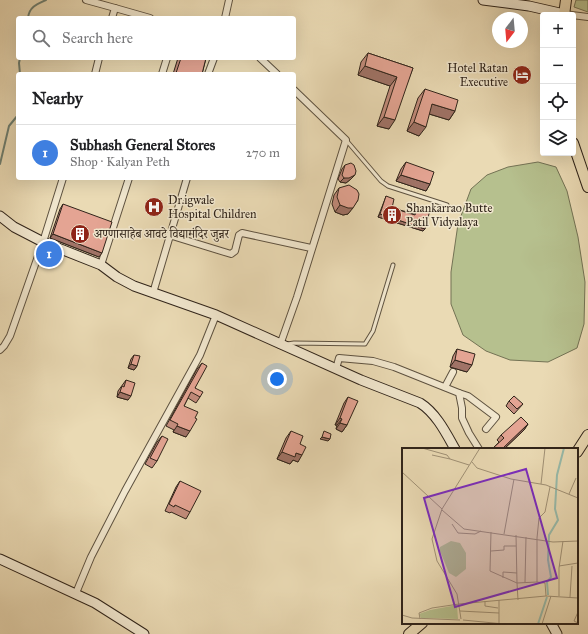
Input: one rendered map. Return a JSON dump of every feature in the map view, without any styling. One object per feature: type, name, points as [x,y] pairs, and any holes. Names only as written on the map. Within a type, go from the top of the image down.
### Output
[{"type":"main road","points":[[564,12],[566,0]]},
{"type":"main road","points":[[576,152],[588,187]]},
{"type":"main road","points":[[578,450],[588,435]]},
{"type":"main road","points":[[409,634],[421,624]]},
{"type":"street","points":[[86,0],[143,16]]},
{"type":"street","points":[[225,16],[229,0]]},
{"type":"street","points":[[483,0],[529,6],[555,12]]},
{"type":"street","points":[[113,16],[115,8]]},
{"type":"street","points":[[576,16],[588,17]]},
{"type":"street","points":[[95,72],[98,60]]},
{"type":"street","points":[[163,72],[166,60]]},
{"type":"street","points":[[209,72],[213,60]]},
{"type":"street","points":[[262,60],[275,72]]},
{"type":"street","points":[[280,345],[346,140],[296,92]]},
{"type":"street","points":[[0,350],[10,336],[44,242],[62,180]]},
{"type":"street","points":[[101,265],[128,180]]},
{"type":"street","points":[[153,293],[186,180]]},
{"type":"street","points":[[0,216],[14,227],[44,242],[101,265],[117,277],[153,293],[216,315],[280,345],[424,405],[442,426],[454,448]]},
{"type":"street","points":[[169,235],[231,254],[235,252],[239,235],[242,233],[312,248]]},
{"type":"street","points":[[76,593],[91,557],[125,491],[200,356],[216,315]]},
{"type":"street","points":[[336,369],[339,358],[373,361],[394,367],[459,392],[468,396],[496,417],[486,429]]},
{"type":"street","points":[[445,387],[452,372]]},
{"type":"street","points":[[459,392],[462,418],[478,448]]},
{"type":"street","points":[[0,559],[76,593],[95,603],[144,634]]},
{"type":"street","points":[[552,624],[557,634]]},
{"type":"lane","points":[[346,140],[369,168],[385,184],[447,205]]},
{"type":"lane","points":[[280,345],[294,343],[365,344],[373,331],[393,265]]},
{"type":"green space","points":[[576,0],[588,0],[588,12],[574,7]]},
{"type":"green space","points":[[538,162],[556,167],[567,191],[578,237],[585,282],[584,324],[577,348],[548,362],[510,360],[486,351],[463,335],[451,304],[451,272],[458,224],[471,189],[487,175],[508,167]]},
{"type":"building","points":[[368,53],[413,68],[395,120],[384,117],[397,77],[365,66]]},
{"type":"building","points":[[180,60],[206,60],[202,72],[176,72]]},
{"type":"building","points":[[425,89],[458,100],[455,111],[432,104],[426,127],[414,122]]},
{"type":"building","points":[[406,162],[434,172],[430,184],[401,175]]},
{"type":"building","points":[[351,163],[354,165],[356,171],[355,175],[349,178],[344,178],[342,175],[345,165]]},
{"type":"building","points":[[349,185],[357,190],[359,194],[358,200],[353,208],[340,205],[337,197],[339,188]]},
{"type":"building","name":"Shankarrao Butte Patil Vidyalaya","points":[[386,196],[394,199],[392,208],[415,215],[418,207],[430,210],[425,229],[380,214]]},
{"type":"building","name":"अण्णासाहेब आवटे विद्यामंदिर जुन्नर","points":[[63,204],[112,222],[102,253],[53,234]]},
{"type":"building","points":[[457,349],[475,354],[472,365],[455,360]]},
{"type":"building","points":[[134,355],[140,356],[137,366],[131,364]]},
{"type":"building","points":[[202,363],[207,366],[195,388],[203,392],[200,397],[191,392],[184,406],[198,412],[195,418],[197,419],[190,431],[177,426],[178,424],[170,420]]},
{"type":"building","points":[[126,380],[135,383],[131,396],[120,392],[122,386],[124,387]]},
{"type":"building","points":[[514,396],[523,404],[517,409],[509,401]]},
{"type":"building","points":[[348,397],[358,401],[347,425],[340,423],[342,419],[340,418]]},
{"type":"building","points":[[521,417],[528,424],[503,448],[493,448],[504,438],[501,435]]},
{"type":"building","points":[[291,431],[303,436],[300,444],[306,447],[302,455],[296,453],[295,457],[282,452]]},
{"type":"building","points":[[324,431],[331,434],[330,439],[322,437]]},
{"type":"building","points":[[162,436],[168,439],[157,461],[150,458]]},
{"type":"building","points":[[180,481],[201,491],[190,512],[175,505],[174,507],[169,504]]},
{"type":"waterway","points":[[28,16],[32,9],[46,0]]},
{"type":"waterway","points":[[20,60],[20,72]]},
{"type":"waterway","points":[[0,164],[9,126],[16,117]]},
{"type":"place","name":"Hotel Ratan Executive","points":[[522,75]]},
{"type":"place","name":"Dr.igwale Hospital Children","points":[[154,207]]},
{"type":"place","name":"Shankarrao Butte Patil Vidyalaya","points":[[392,215]]},
{"type":"place","name":"अण्णासाहेब आवटे विद्यामंदिर जुन्नर","points":[[80,234]]},
{"type":"place","name":"Subhash General Stores","points":[[49,254]]}]
